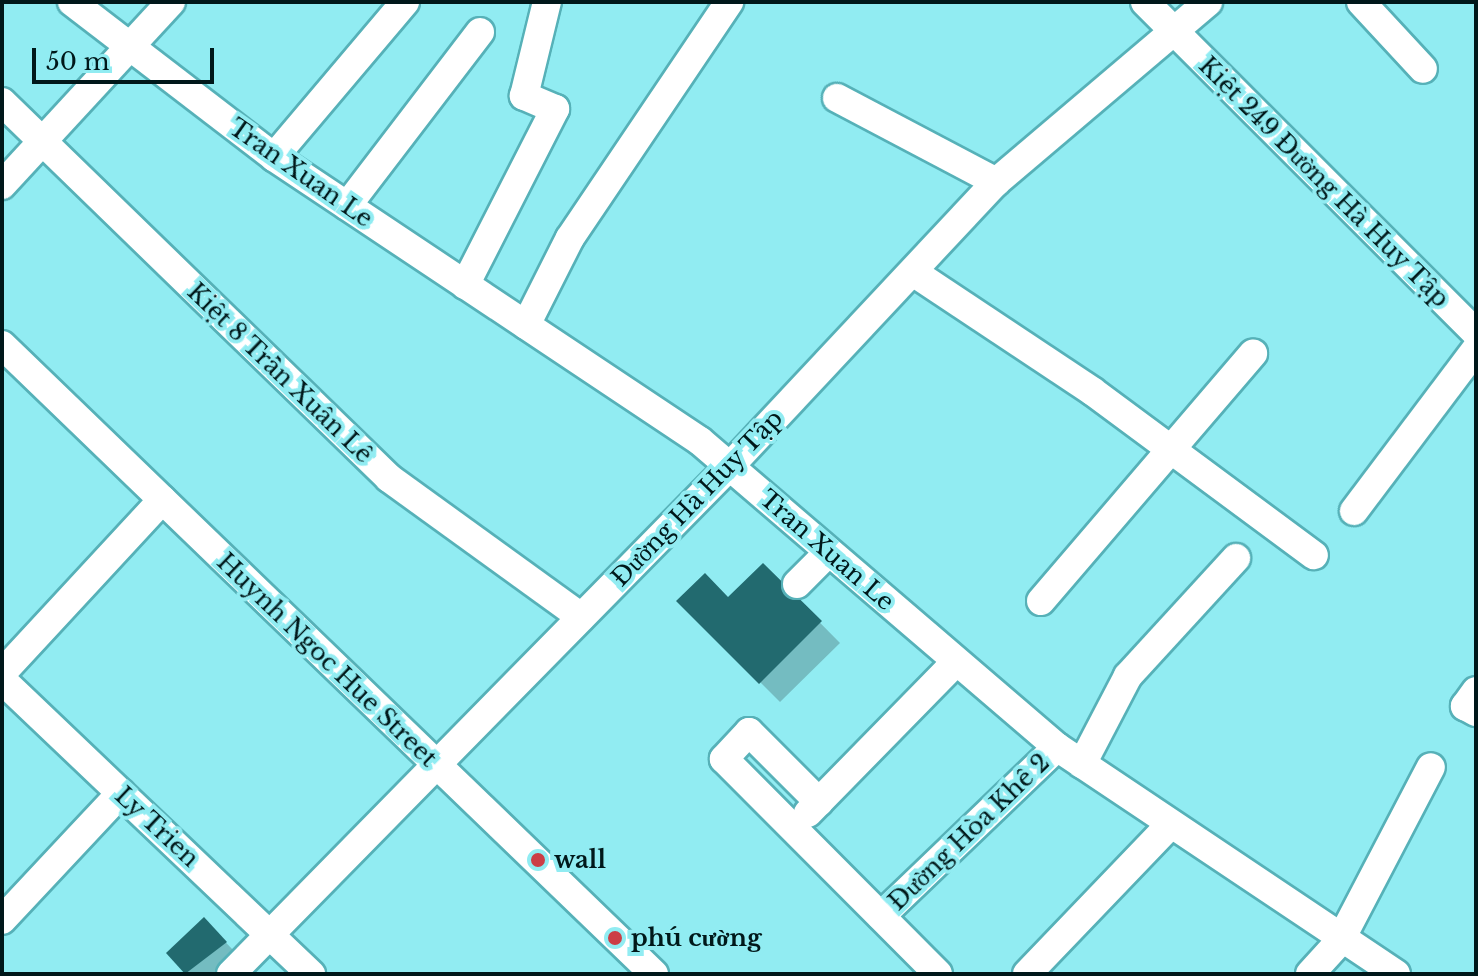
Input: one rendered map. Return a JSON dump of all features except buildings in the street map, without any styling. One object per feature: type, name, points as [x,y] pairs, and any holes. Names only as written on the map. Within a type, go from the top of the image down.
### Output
[{"type":"street","name":"Tran Xuan Le","points":[[72,2],[132,53],[274,157],[731,465],[955,663],[1057,747],[1340,941],[1396,974]]},
{"type":"street","points":[[2,185],[132,53],[171,2]]},
{"type":"street","points":[[274,157],[405,2]]},
{"type":"street","points":[[465,285],[555,109],[524,96],[547,2]]},
{"type":"street","points":[[526,325],[570,238],[729,2]]},
{"type":"street","name":"Kiệt 249 Đường Hà Huy Tập","points":[[1145,2],[1476,333]]},
{"type":"street","name":"Đường Hà Huy Tập","points":[[231,974],[731,465],[996,182],[1208,2]]},
{"type":"street","points":[[1361,2],[1423,69]]},
{"type":"street","points":[[347,206],[480,32]]},
{"type":"street","points":[[837,98],[996,182]]},
{"type":"street","name":"Kiệt 8 Trần Xuân Lê","points":[[2,102],[389,478],[581,617]]},
{"type":"street","points":[[913,272],[1171,449],[1314,555]]},
{"type":"street","name":"Huynh Ngoc Hue Street","points":[[2,345],[654,974]]},
{"type":"street","points":[[1354,511],[1476,349]]},
{"type":"street","points":[[1041,601],[1253,354]]},
{"type":"street","points":[[2,673],[162,500]]},
{"type":"street","points":[[797,584],[829,552]]},
{"type":"street","points":[[1082,764],[1128,676],[1236,558]]},
{"type":"street","points":[[794,828],[955,663]]},
{"type":"street","name":"Ly Trien","points":[[2,680],[311,974]]},
{"type":"street","points":[[1476,691],[1465,706],[1476,712]]},
{"type":"street","points":[[819,802],[749,732],[724,759],[938,974]]},
{"type":"street","name":"Đường Hòa Khê 2","points":[[881,916],[1057,747]]},
{"type":"street","points":[[1310,974],[1340,941],[1431,767]]},
{"type":"street","points":[[2,920],[121,793]]},
{"type":"street","points":[[1027,974],[1169,826]]},
{"type":"place","name":"wall","points":[[538,860]]},
{"type":"place","name":"phú cường","points":[[615,938]]}]
